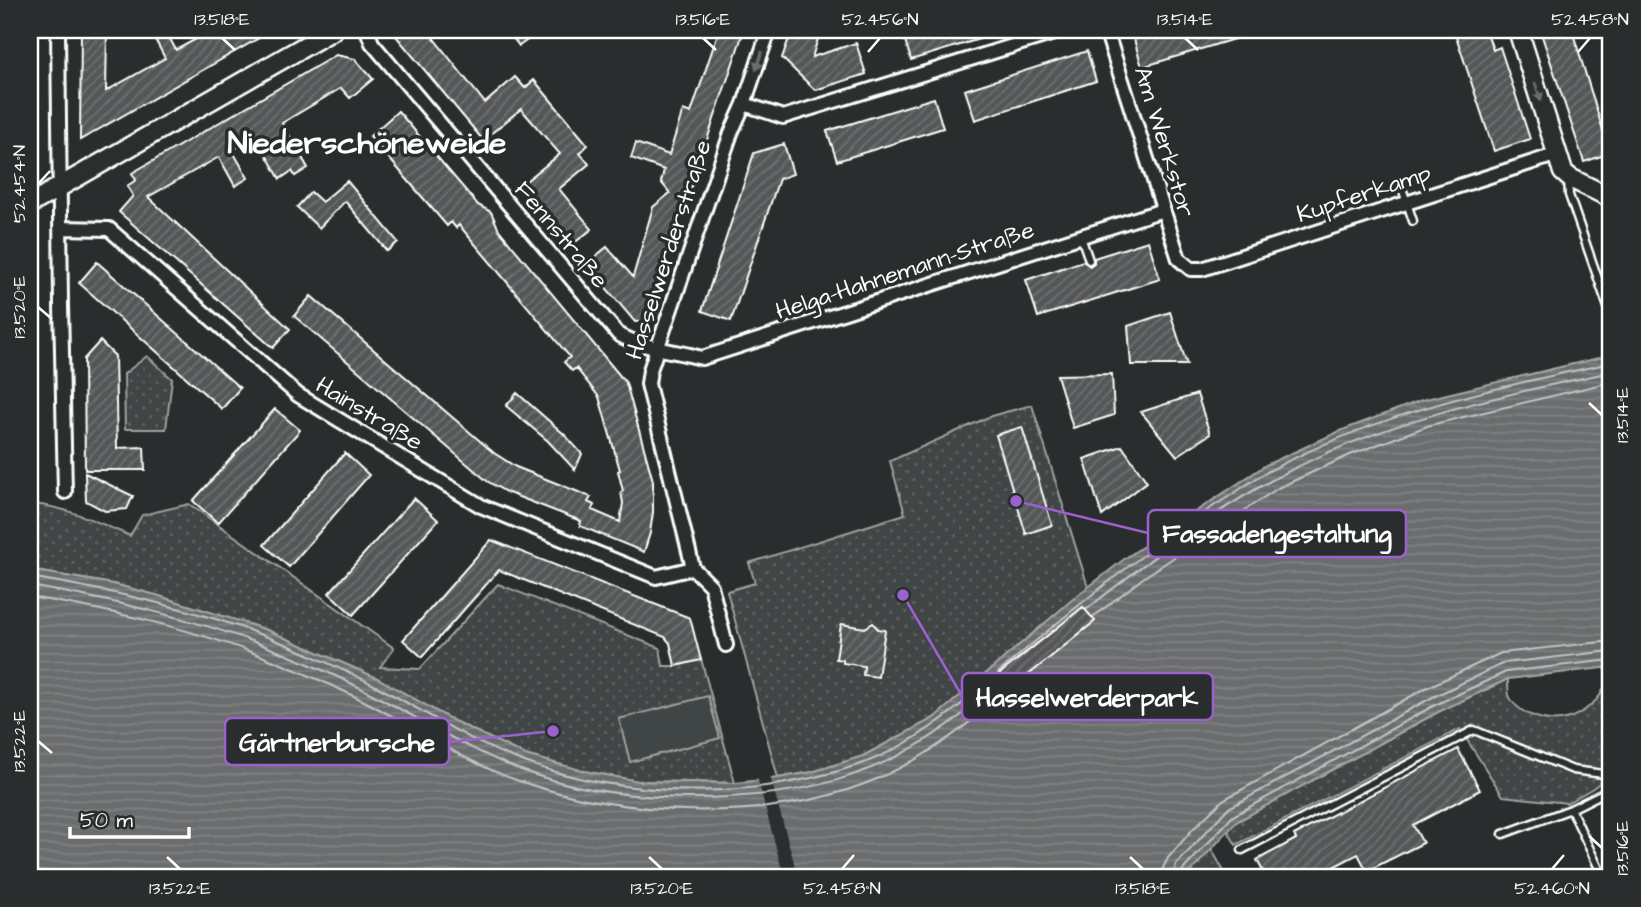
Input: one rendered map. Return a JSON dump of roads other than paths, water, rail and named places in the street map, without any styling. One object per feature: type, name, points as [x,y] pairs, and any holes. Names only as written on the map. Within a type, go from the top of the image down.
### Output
[{"type":"main road","points":[[30,204],[333,30]]},
{"type":"main road","points":[[1518,30],[1563,172],[1611,198]]},
{"type":"street","points":[[58,30],[65,492]]},
{"type":"street","name":"Fennstraße","points":[[367,30],[372,43],[618,334],[642,345],[658,347]]},
{"type":"street","name":"Hasselwerderstraße","points":[[726,645],[711,586],[694,568],[648,384],[658,347],[731,133],[744,104],[769,30]]},
{"type":"street","points":[[744,104],[783,117],[1064,30]]},
{"type":"street","name":"Am Werkstor","points":[[1106,30],[1178,258],[1184,265]]},
{"type":"street","name":"Kupferkamp","points":[[1184,265],[1191,269],[1202,268],[1558,154]]},
{"type":"street","name":"Helga-Hahnemann-Straße","points":[[658,347],[702,358],[1163,210]]},
{"type":"street","name":"Hainstraße","points":[[61,228],[109,229],[298,395],[481,506],[656,577],[694,568]]},
{"type":"lane","points":[[1570,178],[1567,181],[1569,195],[1611,316]]},
{"type":"lane","points":[[1401,185],[1413,221]]},
{"type":"lane","points":[[1081,237],[1089,260]]},
{"type":"lane","points":[[1242,850],[1474,730],[1573,770],[1611,775]]},
{"type":"lane","points":[[1503,834],[1571,809],[1611,789]]},
{"type":"lane","points":[[1571,809],[1604,877]]},
{"type":"lane","points":[[1586,877],[1600,870]]},
{"type":"water","points":[[1611,355],[1611,667],[1508,679],[1438,712],[1236,822],[1186,877],[30,877],[30,570],[113,584],[267,630],[377,678],[454,721],[525,755],[584,771],[638,781],[735,783],[778,778],[812,772],[863,756],[934,718],[1073,599],[1127,557],[1266,465],[1340,431],[1422,400]]},
{"type":"place","name":"Fassadengestaltung","points":[[1016,501]]},
{"type":"place","name":"Hasselwerderpark","points":[[903,595]]},
{"type":"place","name":"Gärtnerbursche","points":[[553,731]]},
{"type":"district","name":"Niederschöneweide","points":[[367,143]]}]
